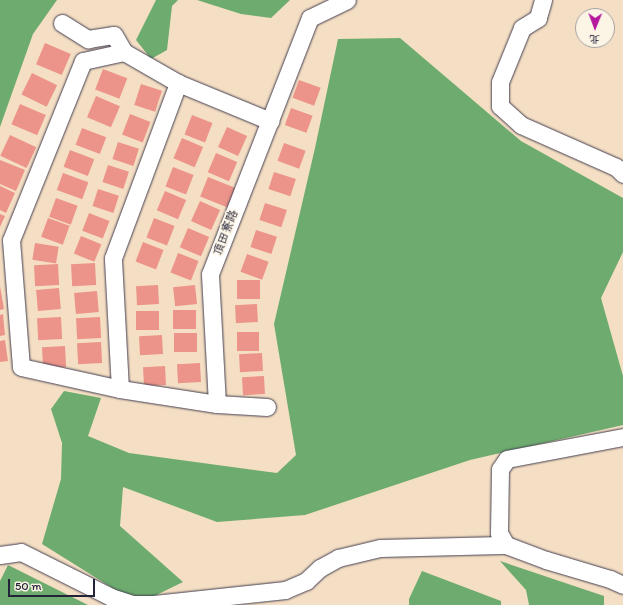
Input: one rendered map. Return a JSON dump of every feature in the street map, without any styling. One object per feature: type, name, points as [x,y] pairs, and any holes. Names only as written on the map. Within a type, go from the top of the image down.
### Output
[{"type":"street","name":"頂田寮路","points":[[217,404],[210,274],[310,18],[347,0]]},
{"type":"street","points":[[542,0],[538,18],[522,28],[500,82],[500,106],[521,125],[616,168],[623,174]]},
{"type":"street","points":[[62,23],[88,39],[114,35],[124,52],[178,83],[270,121]]},
{"type":"street","points":[[124,52],[83,61],[12,240],[22,367],[120,389],[217,404],[267,407]]},
{"type":"street","points":[[120,389],[113,258],[178,83]]},
{"type":"street","points":[[506,545],[499,533],[500,469],[507,460],[623,437]]},
{"type":"street","points":[[0,555],[21,552],[111,597],[132,604],[154,604],[285,590],[306,581],[320,568],[338,558],[380,548],[506,545],[546,560],[610,579],[623,585]]},
{"type":"green space","points":[[0,0],[57,0],[33,34],[0,127]]},
{"type":"green space","points":[[156,0],[178,0],[172,6],[167,50],[151,59],[136,40]]},
{"type":"green space","points":[[197,0],[290,0],[271,18],[241,14]]},
{"type":"green space","points":[[400,38],[521,141],[623,198],[623,252],[601,298],[623,376],[623,425],[470,460],[305,515],[217,522],[123,487],[120,526],[183,582],[138,604],[42,544],[61,479],[62,443],[51,409],[64,391],[101,398],[88,436],[129,453],[277,473],[296,455],[274,324],[315,148],[338,39]]},
{"type":"green space","points":[[500,561],[604,596],[604,605],[529,605],[526,590]]},
{"type":"green space","points":[[8,565],[88,605],[0,605],[0,581]]},
{"type":"green space","points":[[422,571],[501,601],[501,605],[409,605],[409,599]]},
{"type":"building","points":[[45,43],[71,54],[62,75],[36,64]]},
{"type":"building","points":[[103,69],[127,78],[119,99],[95,90]]},
{"type":"building","points":[[32,73],[57,85],[47,107],[21,95]]},
{"type":"building","points":[[299,80],[321,88],[314,106],[293,98]]},
{"type":"building","points":[[141,84],[162,91],[155,112],[134,105]]},
{"type":"building","points":[[96,96],[120,106],[111,127],[87,117]]},
{"type":"building","points":[[20,104],[46,115],[37,135],[11,124]]},
{"type":"building","points":[[291,108],[313,116],[306,133],[285,125]]},
{"type":"building","points":[[130,114],[151,122],[143,142],[122,135]]},
{"type":"building","points":[[192,115],[213,123],[205,142],[184,135]]},
{"type":"building","points":[[227,127],[247,136],[238,156],[218,147]]},
{"type":"building","points":[[82,128],[106,137],[100,154],[76,145]]},
{"type":"building","points":[[10,135],[36,147],[27,168],[0,156]]},
{"type":"building","points":[[182,138],[203,147],[195,167],[173,158]]},
{"type":"building","points":[[118,142],[139,149],[133,166],[112,159]]},
{"type":"building","points":[[284,143],[306,151],[299,169],[278,161]]},
{"type":"building","points":[[70,150],[94,159],[88,176],[64,167]]},
{"type":"building","points":[[216,153],[237,162],[229,181],[208,172]]},
{"type":"building","points":[[0,160],[25,170],[16,191],[0,184]]},
{"type":"building","points":[[108,165],[129,172],[123,189],[102,182]]},
{"type":"building","points":[[173,167],[194,175],[186,194],[165,187]]},
{"type":"building","points":[[274,172],[296,179],[290,196],[268,189]]},
{"type":"building","points":[[63,173],[88,182],[82,199],[57,190]]},
{"type":"building","points":[[208,177],[237,189],[229,208],[200,196]]},
{"type":"building","points":[[0,186],[15,193],[6,213],[0,210]]},
{"type":"building","points":[[98,189],[119,196],[113,213],[92,206]]},
{"type":"building","points":[[165,191],[186,200],[178,219],[157,210]]},
{"type":"building","points":[[56,198],[78,206],[71,225],[49,217]]},
{"type":"building","points":[[200,201],[220,210],[211,230],[191,221]]},
{"type":"building","points":[[265,203],[287,210],[281,227],[259,220]]},
{"type":"building","points":[[89,213],[110,221],[103,239],[82,231]]},
{"type":"building","points":[[0,214],[5,216],[0,227]]},
{"type":"building","points":[[48,218],[70,226],[63,245],[41,237]]},
{"type":"building","points":[[154,218],[175,226],[167,245],[146,238]]},
{"type":"building","points":[[188,228],[209,237],[201,256],[180,247]]},
{"type":"building","points":[[256,230],[277,237],[271,254],[250,247]]},
{"type":"building","points":[[81,236],[101,244],[94,262],[74,254]]},
{"type":"building","points":[[143,242],[164,250],[156,269],[135,262]]},
{"type":"building","points":[[35,243],[59,247],[56,264],[32,260]]},
{"type":"building","points":[[178,253],[199,261],[191,280],[170,273]]},
{"type":"building","points":[[247,254],[269,262],[262,280],[241,272]]},
{"type":"building","points":[[95,263],[96,285],[72,286],[71,264]]},
{"type":"building","points":[[58,264],[59,285],[35,286],[34,265]]},
{"type":"building","points":[[237,280],[260,280],[260,299],[237,299]]},
{"type":"building","points":[[158,285],[159,304],[137,305],[136,286]]},
{"type":"building","points":[[195,285],[197,304],[175,306],[173,287]]},
{"type":"building","points":[[0,286],[4,309],[0,310]]},
{"type":"building","points":[[59,288],[61,309],[38,311],[36,290]]},
{"type":"building","points":[[97,291],[99,312],[76,314],[74,293]]},
{"type":"building","points":[[257,304],[258,322],[236,323],[235,305]]},
{"type":"building","points":[[173,310],[196,310],[196,329],[173,329]]},
{"type":"building","points":[[136,311],[159,311],[159,330],[136,330]]},
{"type":"building","points":[[3,314],[5,335],[0,336],[0,315]]},
{"type":"building","points":[[61,317],[62,339],[38,340],[37,318]]},
{"type":"building","points":[[100,317],[101,338],[77,339],[76,318]]},
{"type":"building","points":[[237,332],[259,332],[259,351],[237,351]]},
{"type":"building","points":[[174,333],[197,333],[197,352],[174,352]]},
{"type":"building","points":[[162,335],[163,354],[140,355],[139,336]]},
{"type":"building","points":[[5,340],[8,361],[0,362],[0,341]]},
{"type":"building","points":[[101,342],[102,363],[78,364],[77,343]]},
{"type":"building","points":[[65,346],[66,367],[43,368],[42,347]]},
{"type":"building","points":[[262,353],[263,371],[240,372],[239,354]]},
{"type":"building","points":[[200,363],[201,382],[178,383],[177,364]]},
{"type":"building","points":[[165,366],[166,385],[144,386],[143,367]]},
{"type":"building","points":[[264,376],[265,394],[243,395],[242,377]]}]
